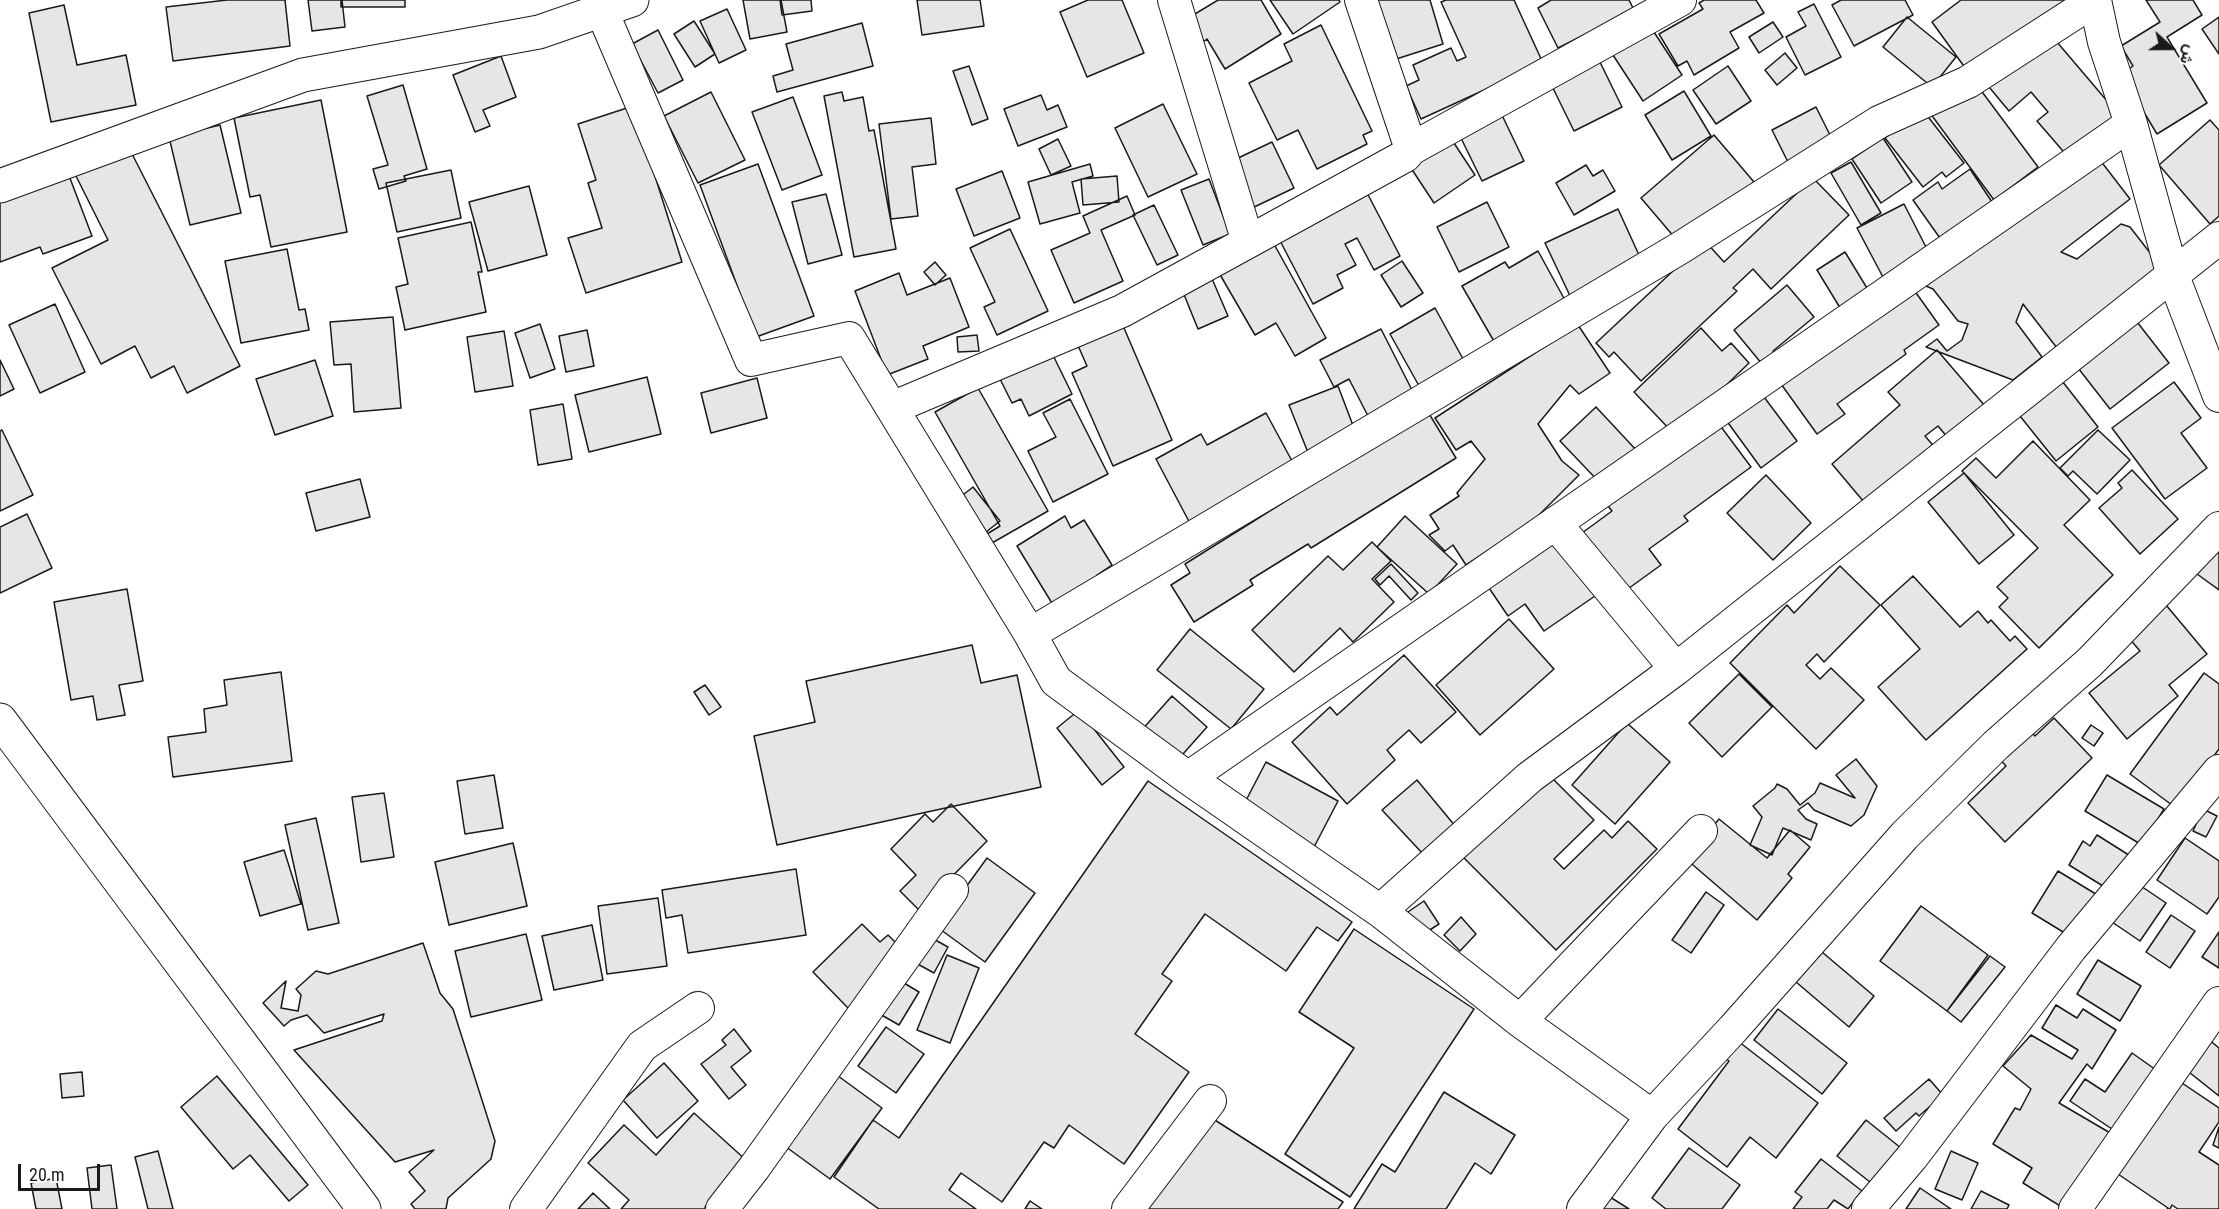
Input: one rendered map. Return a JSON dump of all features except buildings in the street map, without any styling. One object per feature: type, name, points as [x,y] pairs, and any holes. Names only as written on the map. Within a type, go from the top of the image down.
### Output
[{"type":"main road","points":[[0,186],[303,75],[538,32],[632,0]]},
{"type":"main road","points":[[0,720],[364,1209]]},
{"type":"street","points":[[1174,0],[1248,243]]},
{"type":"street","points":[[1361,0],[1412,149]]},
{"type":"street","points":[[892,408],[1122,311],[1405,156],[1412,149],[1680,0]]},
{"type":"street","points":[[1030,634],[1680,248],[1879,122],[1968,82],[2095,0],[2104,42],[2131,124],[2173,276],[2219,396]]},
{"type":"street","points":[[601,9],[751,360],[849,338],[1030,634],[1056,681],[1188,778],[1380,910],[1520,1021],[1652,1116]]},
{"type":"street","points":[[1188,778],[2131,124]]},
{"type":"street","points":[[1380,910],[1530,777],[1676,669],[2219,238]]},
{"type":"street","points":[[1555,523],[1676,669]]},
{"type":"street","points":[[1583,1209],[1652,1116],[1733,1029],[1905,835],[1996,745],[2090,663],[2219,528]]},
{"type":"street","points":[[1868,1209],[1912,1157],[2071,948],[2219,771]]},
{"type":"street","points":[[1520,1021],[1701,831]]},
{"type":"street","points":[[722,1209],[754,1168],[952,890]]},
{"type":"street","points":[[2075,1209],[2219,1003]]},
{"type":"street","points":[[526,1209],[642,1046],[698,1008]]},
{"type":"street","points":[[1128,1209],[1210,1101]]}]
